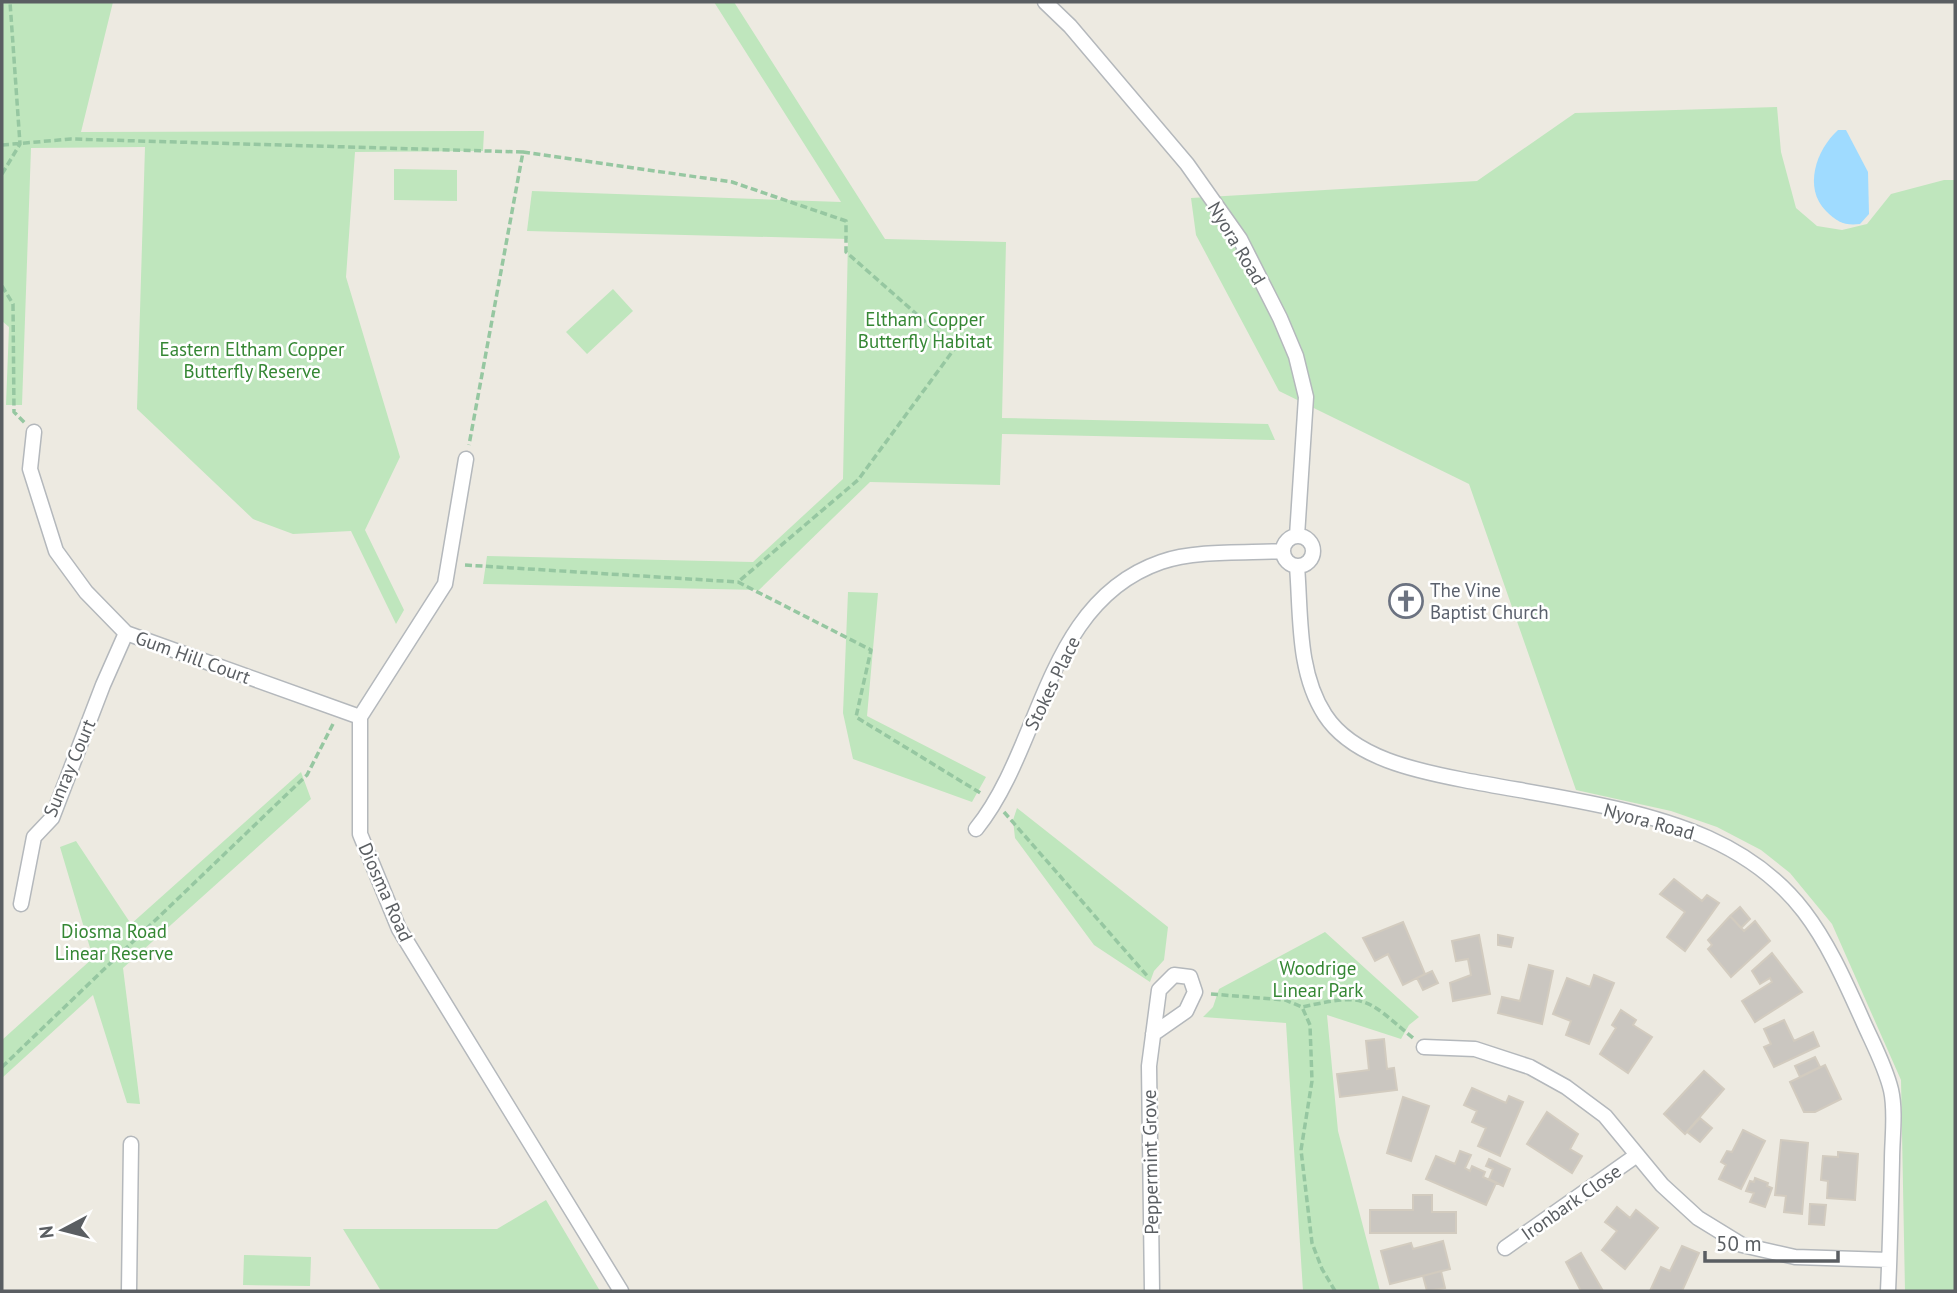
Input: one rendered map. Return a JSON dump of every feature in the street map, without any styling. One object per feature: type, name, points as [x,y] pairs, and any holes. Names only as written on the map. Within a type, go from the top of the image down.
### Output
[{"type":"street","name":"Nyora Road","points":[[1045,2],[1070,26],[1187,164],[1240,239],[1280,318],[1296,356],[1306,397],[1297,536]]},
{"type":"street","name":"Gum Hill Court","points":[[34,432],[30,469],[56,551],[86,592],[126,633],[360,717]]},
{"type":"street","points":[[360,717],[445,584],[466,459]]},
{"type":"street","points":[[1297,536],[1310,543],[1313,552],[1306,564],[1297,566],[1288,563],[1283,551],[1287,541],[1297,536]]},
{"type":"street","name":"Stokes Place","points":[[976,829],[997,803],[1062,652],[1095,604],[1125,582],[1161,562],[1283,551]]},
{"type":"street","name":"Nyora Road","points":[[1297,566],[1304,654],[1313,694],[1326,717],[1343,735],[1364,749],[1424,772],[1661,821],[1707,837],[1751,860],[1780,883],[1804,909],[1837,964],[1891,1090],[1888,1291]]},
{"type":"street","name":"Sunray Court","points":[[21,904],[34,836],[52,818],[126,633]]},
{"type":"street","name":"Diosma Road","points":[[360,717],[360,834],[399,929],[621,1291]]},
{"type":"street","points":[[1153,1034],[1185,1011],[1195,992],[1190,977],[1174,975],[1159,990]]},
{"type":"street","name":"Peppermint Grove","points":[[1152,1291],[1149,1066],[1159,990]]},
{"type":"street","points":[[1424,1048],[1475,1049],[1530,1067],[1566,1087],[1605,1116],[1662,1185],[1698,1218],[1742,1245],[1795,1257],[1889,1260]]},
{"type":"street","points":[[129,1291],[131,1144]]},
{"type":"street","name":"Ironbark Close","points":[[1506,1248],[1637,1155]]},
{"type":"path","points":[[2,174],[20,144],[10,2]]},
{"type":"path","points":[[2,145],[84,140],[523,152],[732,182],[846,221],[846,252],[955,348],[858,480],[738,582]]},
{"type":"path","points":[[466,459],[523,152]]},
{"type":"path","points":[[2,286],[13,304],[14,412],[34,432]]},
{"type":"path","points":[[448,564],[738,582],[871,650],[856,718],[997,803],[1159,990]]},
{"type":"path","points":[[2,1067],[307,775],[332,723],[360,717]]},
{"type":"path","points":[[1195,992],[1285,1000],[1302,1007],[1363,999],[1424,1048]]},
{"type":"path","points":[[1302,1007],[1310,1025],[1312,1081],[1301,1150],[1312,1242],[1322,1269],[1335,1291]]},
{"type":"green space","name":"Eastern Eltham Copper Butterfly Reserve","points":[[2,2],[113,2],[81,132],[484,131],[483,151],[355,152],[346,277],[400,457],[365,530],[404,610],[396,624],[351,531],[293,534],[253,519],[137,409],[145,147],[31,148],[22,405],[6,405],[9,327],[2,321]]},
{"type":"green space","name":"Eltham Copper Butterfly Habitat","points":[[714,2],[734,2],[885,239],[1006,242],[1002,418],[1268,424],[1275,440],[1002,434],[1000,485],[870,482],[759,590],[483,584],[487,556],[753,562],[843,479],[848,239],[527,231],[532,191],[841,202]]},
{"type":"green space","points":[[1777,107],[1781,152],[1796,208],[1817,226],[1842,230],[1867,224],[1891,194],[1944,180],[1955,180],[1955,1291],[1905,1291],[1901,1080],[1832,924],[1790,873],[1761,850],[1717,827],[1671,811],[1576,790],[1469,484],[1279,391],[1196,235],[1191,198],[1477,181],[1575,113]]},
{"type":"green space","points":[[394,169],[457,170],[457,201],[394,200]]},
{"type":"green space","points":[[613,289],[633,311],[587,354],[566,332]]},
{"type":"green space","points":[[848,592],[878,593],[867,716],[986,777],[972,802],[853,759],[843,713]]},
{"type":"green space","name":"Diosma Road Linear Reserve","points":[[301,772],[311,799],[123,968],[140,1104],[127,1103],[93,995],[2,1078],[2,1040],[93,958],[60,847],[76,841],[131,924]]},
{"type":"green space","points":[[1017,808],[1168,927],[1164,960],[1154,971],[1150,982],[1094,945],[1015,838],[1013,820]]},
{"type":"green space","name":"Woodrige Linear Park","points":[[1325,932],[1419,1017],[1409,1025],[1401,1039],[1327,1015],[1338,1131],[1380,1291],[1303,1291],[1286,1023],[1203,1017],[1213,1007],[1219,989]]},
{"type":"green space","points":[[546,1200],[600,1291],[381,1291],[343,1229],[497,1229]]},
{"type":"green space","points":[[244,1255],[311,1257],[310,1286],[243,1285]]},
{"type":"water","points":[[1838,130],[1846,130],[1868,172],[1869,214],[1860,224],[1846,224],[1834,218],[1819,202],[1815,191],[1818,158]]},
{"type":"building","points":[[1674,879],[1702,901],[1707,895],[1719,903],[1685,951],[1667,937],[1685,912],[1660,894]]},
{"type":"building","points":[[1740,907],[1750,919],[1741,928],[1730,916]]},
{"type":"building","points":[[1730,916],[1744,931],[1755,921],[1770,941],[1731,977],[1708,949],[1712,945],[1708,940]]},
{"type":"building","points":[[1403,922],[1425,974],[1403,985],[1388,954],[1375,961],[1363,938]]},
{"type":"building","points":[[1479,935],[1490,994],[1453,1001],[1450,983],[1471,975],[1468,959],[1456,961],[1452,941]]},
{"type":"building","points":[[1498,935],[1513,938],[1511,947],[1498,945]]},
{"type":"building","points":[[1772,953],[1802,992],[1755,1022],[1742,1001],[1772,982],[1770,978],[1760,984],[1752,971]]},
{"type":"building","points":[[1529,965],[1553,971],[1542,1024],[1498,1013],[1502,997],[1520,1001]]},
{"type":"building","points":[[1432,971],[1438,983],[1423,990],[1417,978]]},
{"type":"building","points":[[1594,975],[1614,983],[1589,1044],[1566,1035],[1571,1021],[1553,1014],[1567,978],[1590,987]]},
{"type":"building","points":[[1621,1010],[1636,1020],[1633,1025],[1652,1037],[1628,1073],[1600,1054],[1616,1028],[1612,1025]]},
{"type":"building","points":[[1784,1020],[1794,1041],[1813,1032],[1819,1046],[1774,1067],[1764,1047],[1771,1044],[1764,1029]]},
{"type":"building","points":[[1384,1039],[1387,1069],[1394,1068],[1397,1090],[1340,1097],[1337,1074],[1369,1070],[1366,1041]]},
{"type":"building","points":[[1815,1057],[1820,1067],[1800,1077],[1795,1066]]},
{"type":"building","points":[[1825,1065],[1841,1099],[1815,1112],[1804,1112],[1790,1082]]},
{"type":"building","points":[[1704,1071],[1724,1089],[1685,1134],[1664,1114]]},
{"type":"building","points":[[1472,1088],[1506,1103],[1509,1096],[1523,1102],[1500,1156],[1478,1146],[1486,1128],[1472,1122],[1477,1111],[1464,1105]]},
{"type":"building","points":[[1403,1097],[1429,1106],[1411,1161],[1387,1153]]},
{"type":"building","points":[[1547,1112],[1578,1134],[1570,1149],[1582,1156],[1572,1173],[1527,1144]]},
{"type":"building","points":[[1700,1118],[1712,1128],[1700,1142],[1687,1132]]},
{"type":"building","points":[[1743,1130],[1765,1141],[1741,1189],[1719,1179],[1726,1165],[1721,1162],[1727,1151],[1732,1152]]},
{"type":"building","points":[[1781,1140],[1808,1143],[1802,1214],[1784,1212],[1786,1196],[1775,1195]]},
{"type":"building","points":[[1460,1151],[1471,1155],[1465,1168],[1470,1171],[1472,1166],[1485,1172],[1483,1177],[1496,1183],[1486,1205],[1426,1179],[1436,1156],[1455,1164]]},
{"type":"building","points":[[1838,1152],[1858,1154],[1855,1200],[1827,1198],[1828,1181],[1821,1180],[1823,1156],[1838,1157]]},
{"type":"building","points":[[1489,1159],[1510,1169],[1503,1186],[1489,1179],[1493,1169],[1486,1166]]},
{"type":"building","points":[[1755,1178],[1768,1183],[1767,1186],[1772,1188],[1765,1207],[1750,1202],[1754,1193],[1746,1191],[1750,1181],[1754,1182]]},
{"type":"building","points":[[1413,1195],[1432,1195],[1432,1212],[1456,1212],[1456,1233],[1370,1233],[1370,1210],[1413,1210]]},
{"type":"building","points":[[1810,1204],[1826,1205],[1824,1225],[1809,1224]]},
{"type":"building","points":[[1617,1207],[1630,1218],[1636,1210],[1658,1228],[1625,1269],[1602,1250],[1617,1231],[1605,1222]]},
{"type":"building","points":[[1443,1241],[1450,1269],[1390,1284],[1381,1251],[1411,1243],[1413,1249]]},
{"type":"building","points":[[1682,1246],[1699,1253],[1682,1291],[1650,1291],[1661,1267],[1670,1271]]},
{"type":"building","points":[[1581,1253],[1603,1291],[1581,1291],[1566,1262]]},
{"type":"building","points":[[1441,1271],[1445,1288],[1427,1291],[1423,1276]]},
{"type":"place","name":"The Vine Baptist Church","points":[[1406,601]]}]
